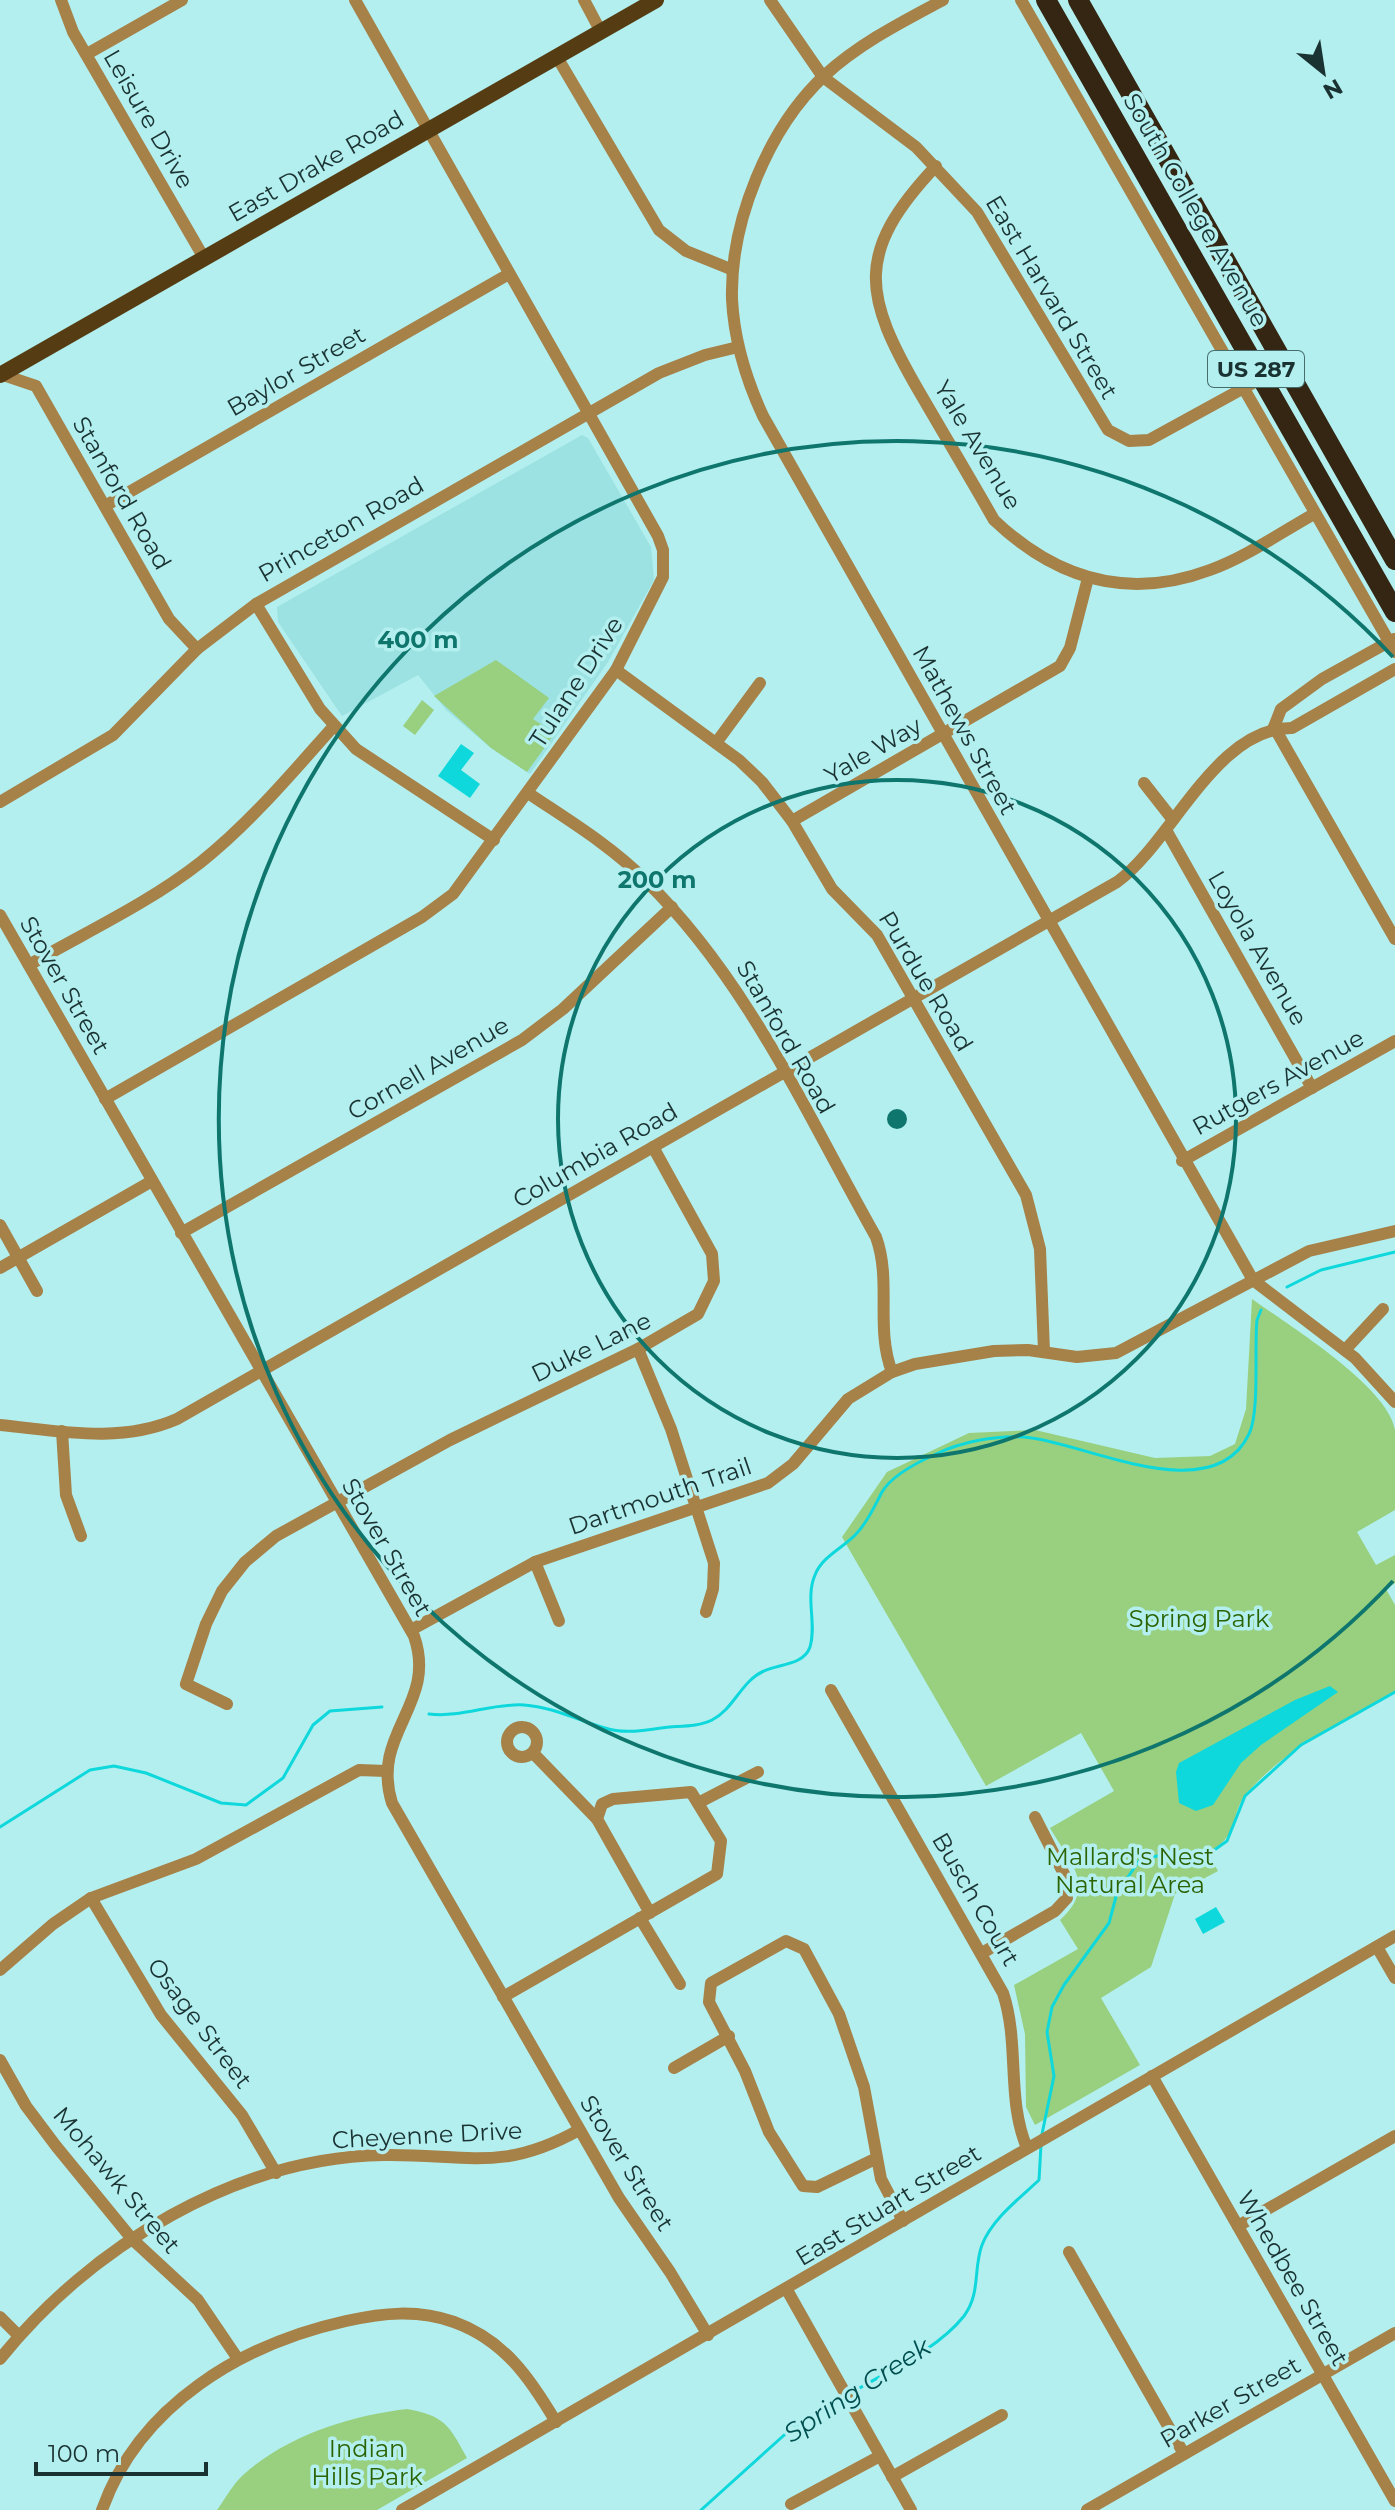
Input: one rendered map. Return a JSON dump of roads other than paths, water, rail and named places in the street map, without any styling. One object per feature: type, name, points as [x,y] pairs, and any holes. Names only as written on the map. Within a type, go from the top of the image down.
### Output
[{"type":"highway","name":"South College Avenue","points":[[1046,0],[1395,612]]},
{"type":"highway","name":"South College Avenue","points":[[1078,0],[1395,560]]},
{"type":"highway","points":[[1278,407],[1286,406],[1304,425],[1321,431]]},
{"type":"main road","name":"East Drake Road","points":[[0,374],[656,0]]},
{"type":"street","name":"Leisure Drive","points":[[61,0],[73,32],[204,258]]},
{"type":"street","points":[[87,54],[182,0]]},
{"type":"street","name":"Tulane Drive","points":[[105,1099],[422,917],[453,894],[616,670],[659,589],[664,558],[658,536],[355,0]]},
{"type":"street","points":[[584,0],[601,32]]},
{"type":"street","name":"East Harvard Street","points":[[770,0],[823,77],[936,166],[996,238],[1108,430],[1129,441],[1149,440],[1262,378]]},
{"type":"street","points":[[557,57],[659,230],[686,251],[733,270],[758,177],[785,125],[823,77],[863,45],[943,0]]},
{"type":"street","points":[[1021,0],[1314,514],[1393,644]]},
{"type":"street","name":"Yale Avenue","points":[[936,166],[906,198],[885,233],[875,282],[881,320],[994,520],[1046,562],[1088,578],[1131,584],[1188,577],[1228,562],[1314,514]]},
{"type":"street","name":"Mathews Street","points":[[733,270],[738,347],[763,416],[1182,1161],[1253,1280],[1345,1350],[1377,1378],[1395,1402]]},
{"type":"street","name":"Baylor Street","points":[[105,506],[509,274]]},
{"type":"street","name":"Princeton Road","points":[[0,802],[113,735],[197,649],[256,604],[659,373],[705,355],[738,347]]},
{"type":"street","name":"Stanford Road","points":[[0,374],[36,386],[169,619],[197,649]]},
{"type":"street","name":"Yale Way","points":[[792,821],[1060,666],[1070,648],[1088,578]]},
{"type":"street","points":[[256,604],[333,727],[356,749],[494,840]]},
{"type":"street","name":"Columbia Road","points":[[1274,727],[1281,709],[1322,679],[1393,644]]},
{"type":"street","name":"Columbia Road","points":[[0,1425],[103,1435],[155,1428],[177,1419],[1133,871],[1230,754],[1274,727],[1292,728],[1395,669]]},
{"type":"street","name":"Purdue Road","points":[[616,670],[716,743],[762,782],[792,821],[832,889],[877,935],[1026,1195],[1040,1249],[1044,1351]]},
{"type":"street","points":[[716,743],[760,683]]},
{"type":"street","points":[[29,965],[200,863],[278,788],[333,727]]},
{"type":"street","points":[[1274,727],[1395,939]]},
{"type":"street","points":[[1144,783],[1169,825]]},
{"type":"street","name":"Stanford Road","points":[[528,793],[612,849],[672,907],[734,987],[876,1237],[884,1267],[883,1341],[892,1372]]},
{"type":"street","name":"Loyola Avenue","points":[[1169,825],[1312,1088]]},
{"type":"street","name":"Cornell Avenue","points":[[181,1233],[522,1040],[563,1009],[672,907]]},
{"type":"street","name":"Stover Street","points":[[0,915],[411,1630],[419,1654],[418,1682],[388,1754],[386,1771],[392,1803],[579,2130],[708,2335]]},
{"type":"street","name":"Rutgers Avenue","points":[[1182,1161],[1395,1041]]},
{"type":"street","name":"Duke Lane","points":[[227,1704],[186,1684],[206,1624],[222,1591],[259,1549],[450,1440],[638,1349],[698,1314],[714,1281],[708,1244],[653,1147]]},
{"type":"street","points":[[0,1268],[152,1181]]},
{"type":"street","points":[[0,1225],[37,1291]]},
{"type":"street","name":"Dartmouth Trail","points":[[411,1630],[535,1562],[756,1488],[781,1474],[848,1399],[892,1372],[967,1354],[1044,1351],[1065,1356],[1098,1356],[1133,1347],[1309,1251],[1395,1231]]},
{"type":"street","points":[[1345,1350],[1383,1309]]},
{"type":"street","points":[[638,1349],[671,1429],[714,1563],[713,1589],[706,1612]]},
{"type":"street","points":[[62,1431],[66,1495],[81,1536]]},
{"type":"street","points":[[535,1562],[559,1621]]},
{"type":"street","name":"Busch Court","points":[[831,1690],[982,1953],[1008,2007],[1015,2116],[1028,2147]]},
{"type":"street","points":[[533,1753],[597,1819],[680,1984]]},
{"type":"street","points":[[0,1970],[53,1924],[91,1898],[196,1859],[359,1770],[386,1771]]},
{"type":"street","points":[[698,1803],[758,1772]]},
{"type":"street","points":[[503,1997],[717,1874],[721,1841],[691,1792],[613,1799],[602,1804],[597,1819]]},
{"type":"street","points":[[982,1953],[1055,1911],[1067,1898],[1065,1876],[1035,1817]]},
{"type":"street","name":"Osage Street","points":[[91,1898],[161,2015],[242,2115],[276,2173]]},
{"type":"street","name":"East Stuart Street","points":[[402,2510],[1395,1936]]},
{"type":"street","points":[[877,2158],[817,2187],[803,2186],[769,2132],[729,2036],[709,2002],[711,1983],[786,1941],[804,1949],[851,2042],[864,2087],[881,2179],[903,2221]]},
{"type":"street","points":[[1377,1947],[1395,1978]]},
{"type":"street","points":[[674,2068],[729,2036]]},
{"type":"street","name":"Mohawk Street","points":[[0,2060],[48,2136],[132,2239],[198,2300],[238,2359]]},
{"type":"street","name":"Whedbee Street","points":[[1152,2076],[1395,2501]]},
{"type":"street","name":"Cheyenne Drive","points":[[0,2359],[76,2280],[132,2239],[214,2196],[276,2173],[324,2162],[374,2156],[506,2158],[535,2152],[579,2130]]},
{"type":"street","points":[[1238,2226],[1395,2136]]},
{"type":"street","points":[[1069,2252],[1184,2454]]},
{"type":"street","points":[[787,2290],[911,2510]]},
{"type":"street","points":[[102,2510],[121,2466],[146,2432],[192,2391],[238,2359],[288,2336],[362,2317],[398,2312],[440,2318],[469,2329],[505,2352],[535,2386],[556,2422]]},
{"type":"street","points":[[0,2317],[19,2336]]},
{"type":"street","name":"Parker Street","points":[[1094,2508],[1395,2333]]},
{"type":"street","points":[[892,2477],[1002,2415]]},
{"type":"street","points":[[791,2504],[880,2456]]},
{"type":"water","points":[[461,744],[474,753],[461,770],[480,784],[470,798],[438,776]]},
{"type":"water","points":[[1330,1686],[1338,1692],[1261,1745],[1241,1763],[1213,1805],[1196,1811],[1179,1803],[1176,1772],[1179,1763],[1295,1700]]},
{"type":"water","points":[[1216,1907],[1225,1922],[1203,1934],[1195,1919]]},
{"type":"waterway","points":[[1287,1287],[1321,1270],[1395,1252]]},
{"type":"waterway","points":[[429,1714],[524,1705],[555,1711],[613,1730],[629,1731],[712,1720],[756,1676],[797,1661],[807,1653],[812,1638],[812,1584],[818,1568],[861,1528],[886,1486],[921,1461],[967,1443],[1013,1437],[1048,1441],[1143,1466],[1176,1470],[1206,1468],[1231,1457],[1249,1434],[1252,1424],[1256,1395],[1257,1320],[1261,1310]]},
{"type":"waterway","name":"Spring Creek","points":[[1042,2134],[1054,2076],[1047,2032],[1052,2007],[1064,1985],[1109,1923],[1117,1893],[1139,1861],[1168,1853],[1203,1858],[1227,1841],[1245,1796],[1301,1745],[1395,1692]]},
{"type":"waterway","points":[[0,1827],[90,1770],[114,1766],[146,1773],[221,1803],[246,1805],[283,1778],[313,1725],[330,1711],[382,1707]]},
{"type":"waterway","name":"Spring Creek","points":[[851,2393],[926,2350],[964,2316],[973,2299],[982,2245],[999,2218],[1039,2180],[1041,2145]]},
{"type":"waterway","name":"Spring Creek","points":[[701,2510],[792,2428],[845,2397]]},
{"type":"park label","name":"Spring Park","points":[[1199,1618]]},
{"type":"park label","name":"Mallard's Nest Natural Area","points":[[1130,1870]]},
{"type":"park label","name":"Indian Hills Park","points":[[367,2462]]}]
